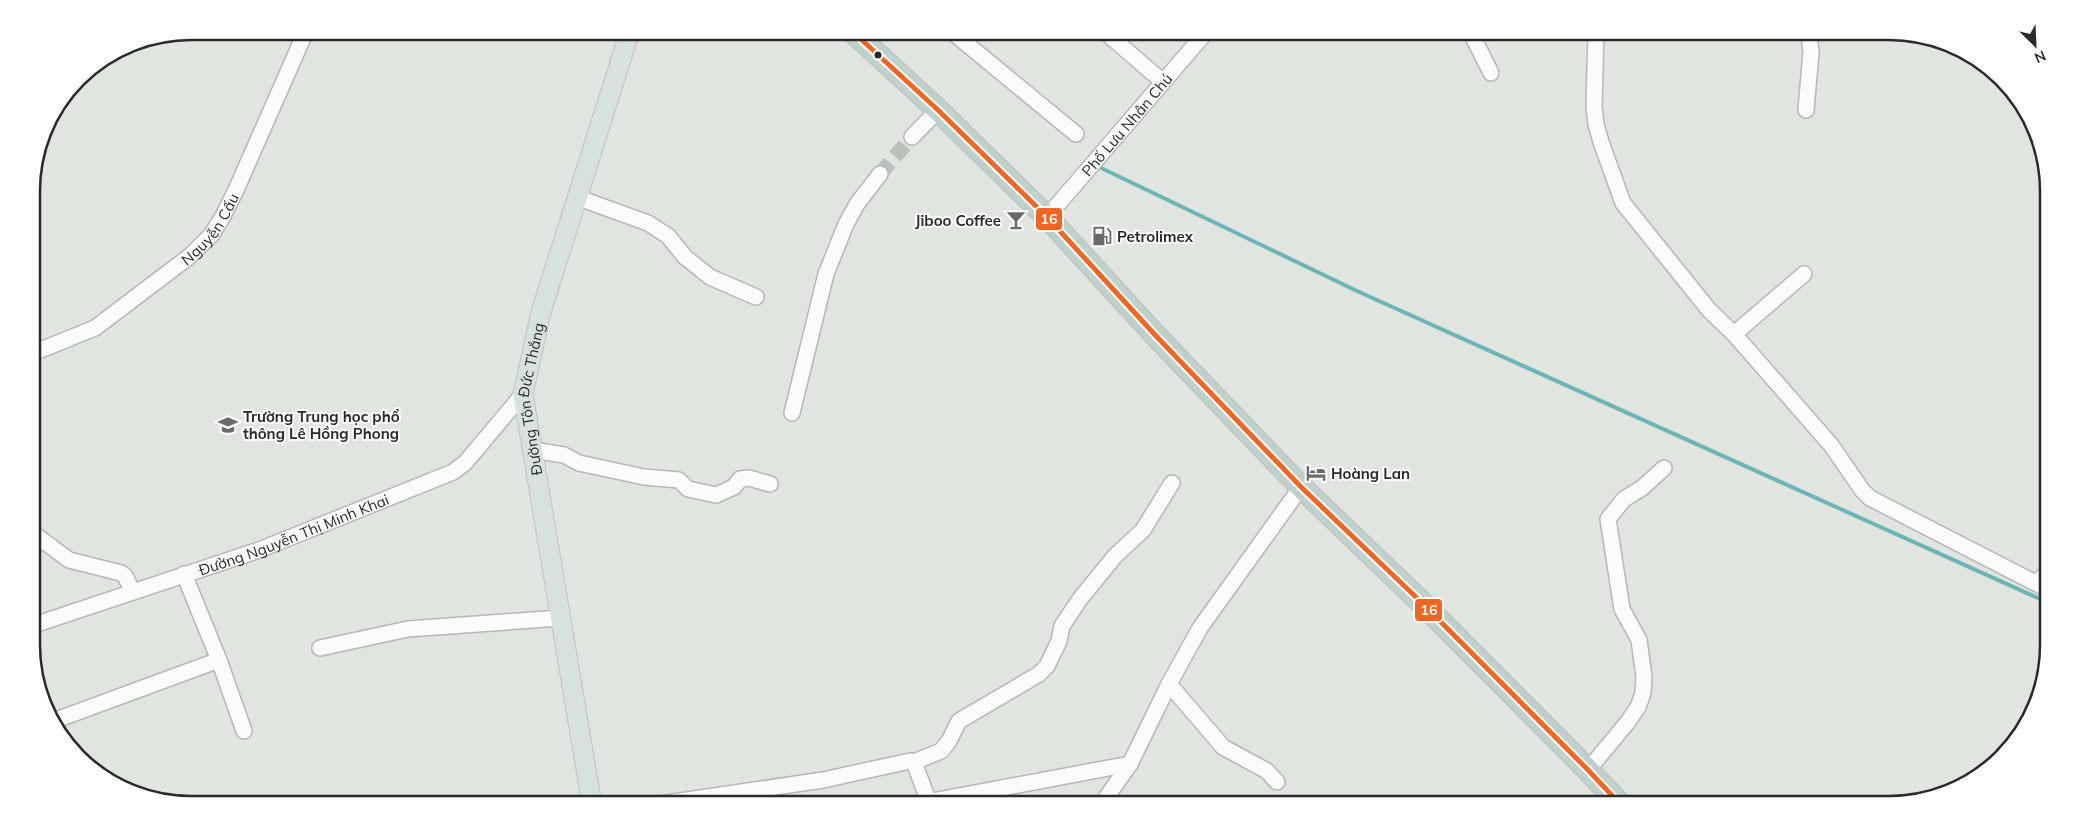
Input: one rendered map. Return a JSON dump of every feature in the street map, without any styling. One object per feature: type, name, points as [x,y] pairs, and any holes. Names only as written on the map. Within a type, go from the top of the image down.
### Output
[{"type":"highway","points":[[862,40],[938,110],[1047,217],[1156,336],[1301,487],[1420,601],[1612,796]]},
{"type":"main road","name":"Đường Tôn Đức Thắng","points":[[590,796],[523,394],[541,312],[627,40]]},
{"type":"street","name":"Nguyễn Cấu","points":[[40,350],[95,328],[190,256],[212,234],[236,190],[302,40]]},
{"type":"street","points":[[962,40],[1076,134]]},
{"type":"street","points":[[1114,40],[1163,82]]},
{"type":"street","name":"Phố Lưu Nhân Chú","points":[[1047,217],[1199,40]]},
{"type":"street","points":[[1474,40],[1491,73]]},
{"type":"street","points":[[1596,40],[1594,107],[1596,124],[1600,142],[1624,202],[1709,310],[1734,334],[1831,445],[1862,490],[1870,498],[2040,586]]},
{"type":"street","points":[[1806,110],[1811,52],[1810,40]]},
{"type":"street","points":[[912,137],[938,110]]},
{"type":"street","points":[[792,413],[826,274],[846,224],[857,204],[880,174]]},
{"type":"street","points":[[576,198],[648,222],[668,236],[685,257],[710,277],[756,297]]},
{"type":"street","points":[[1734,334],[1804,274]]},
{"type":"street","name":"Đường Nguyễn Thị Minh Khai","points":[[40,623],[259,550],[453,472],[465,463],[523,394]]},
{"type":"street","points":[[533,450],[564,455],[579,463],[644,477],[679,480],[688,489],[716,495],[731,489],[740,479],[749,478],[770,484]]},
{"type":"street","points":[[1588,770],[1627,723],[1638,707],[1643,693],[1644,677],[1638,640],[1622,609],[1608,520],[1624,499],[1642,488],[1664,468]]},
{"type":"street","points":[[714,796],[822,780],[910,761],[914,762],[941,751],[949,741],[959,721],[1043,670],[1060,641],[1062,626],[1080,599],[1115,556],[1143,530],[1172,483]]},
{"type":"street","points":[[1107,796],[1130,764],[1169,684],[1212,610],[1301,487]]},
{"type":"street","points":[[40,538],[69,560],[121,573],[125,576],[134,592]]},
{"type":"street","points":[[184,574],[219,660],[244,731]]},
{"type":"street","points":[[320,648],[408,629],[560,618]]},
{"type":"street","points":[[60,719],[219,660]]},
{"type":"street","points":[[1169,684],[1223,747],[1267,771],[1278,782]]},
{"type":"street","points":[[914,762],[927,796]]},
{"type":"street","points":[[959,796],[1130,764]]},
{"type":"waterway","points":[[1097,166],[1357,291],[2040,599]]},
{"type":"tunnel","points":[[880,174],[912,137]]},
{"type":"transit line","name":"16","points":[[862,40],[938,110],[1047,217],[1156,336],[1301,487],[1420,601],[1612,796]]},
{"type":"place","name":"Jiboo Coffee","points":[[1016,220]]},
{"type":"place","name":"Petrolimex","points":[[1102,236]]},
{"type":"place","name":"Trường Trung học phổ thông Lê Hồng Phong","points":[[228,425]]},
{"type":"place","name":"Hoàng Lan","points":[[1316,473]]}]
